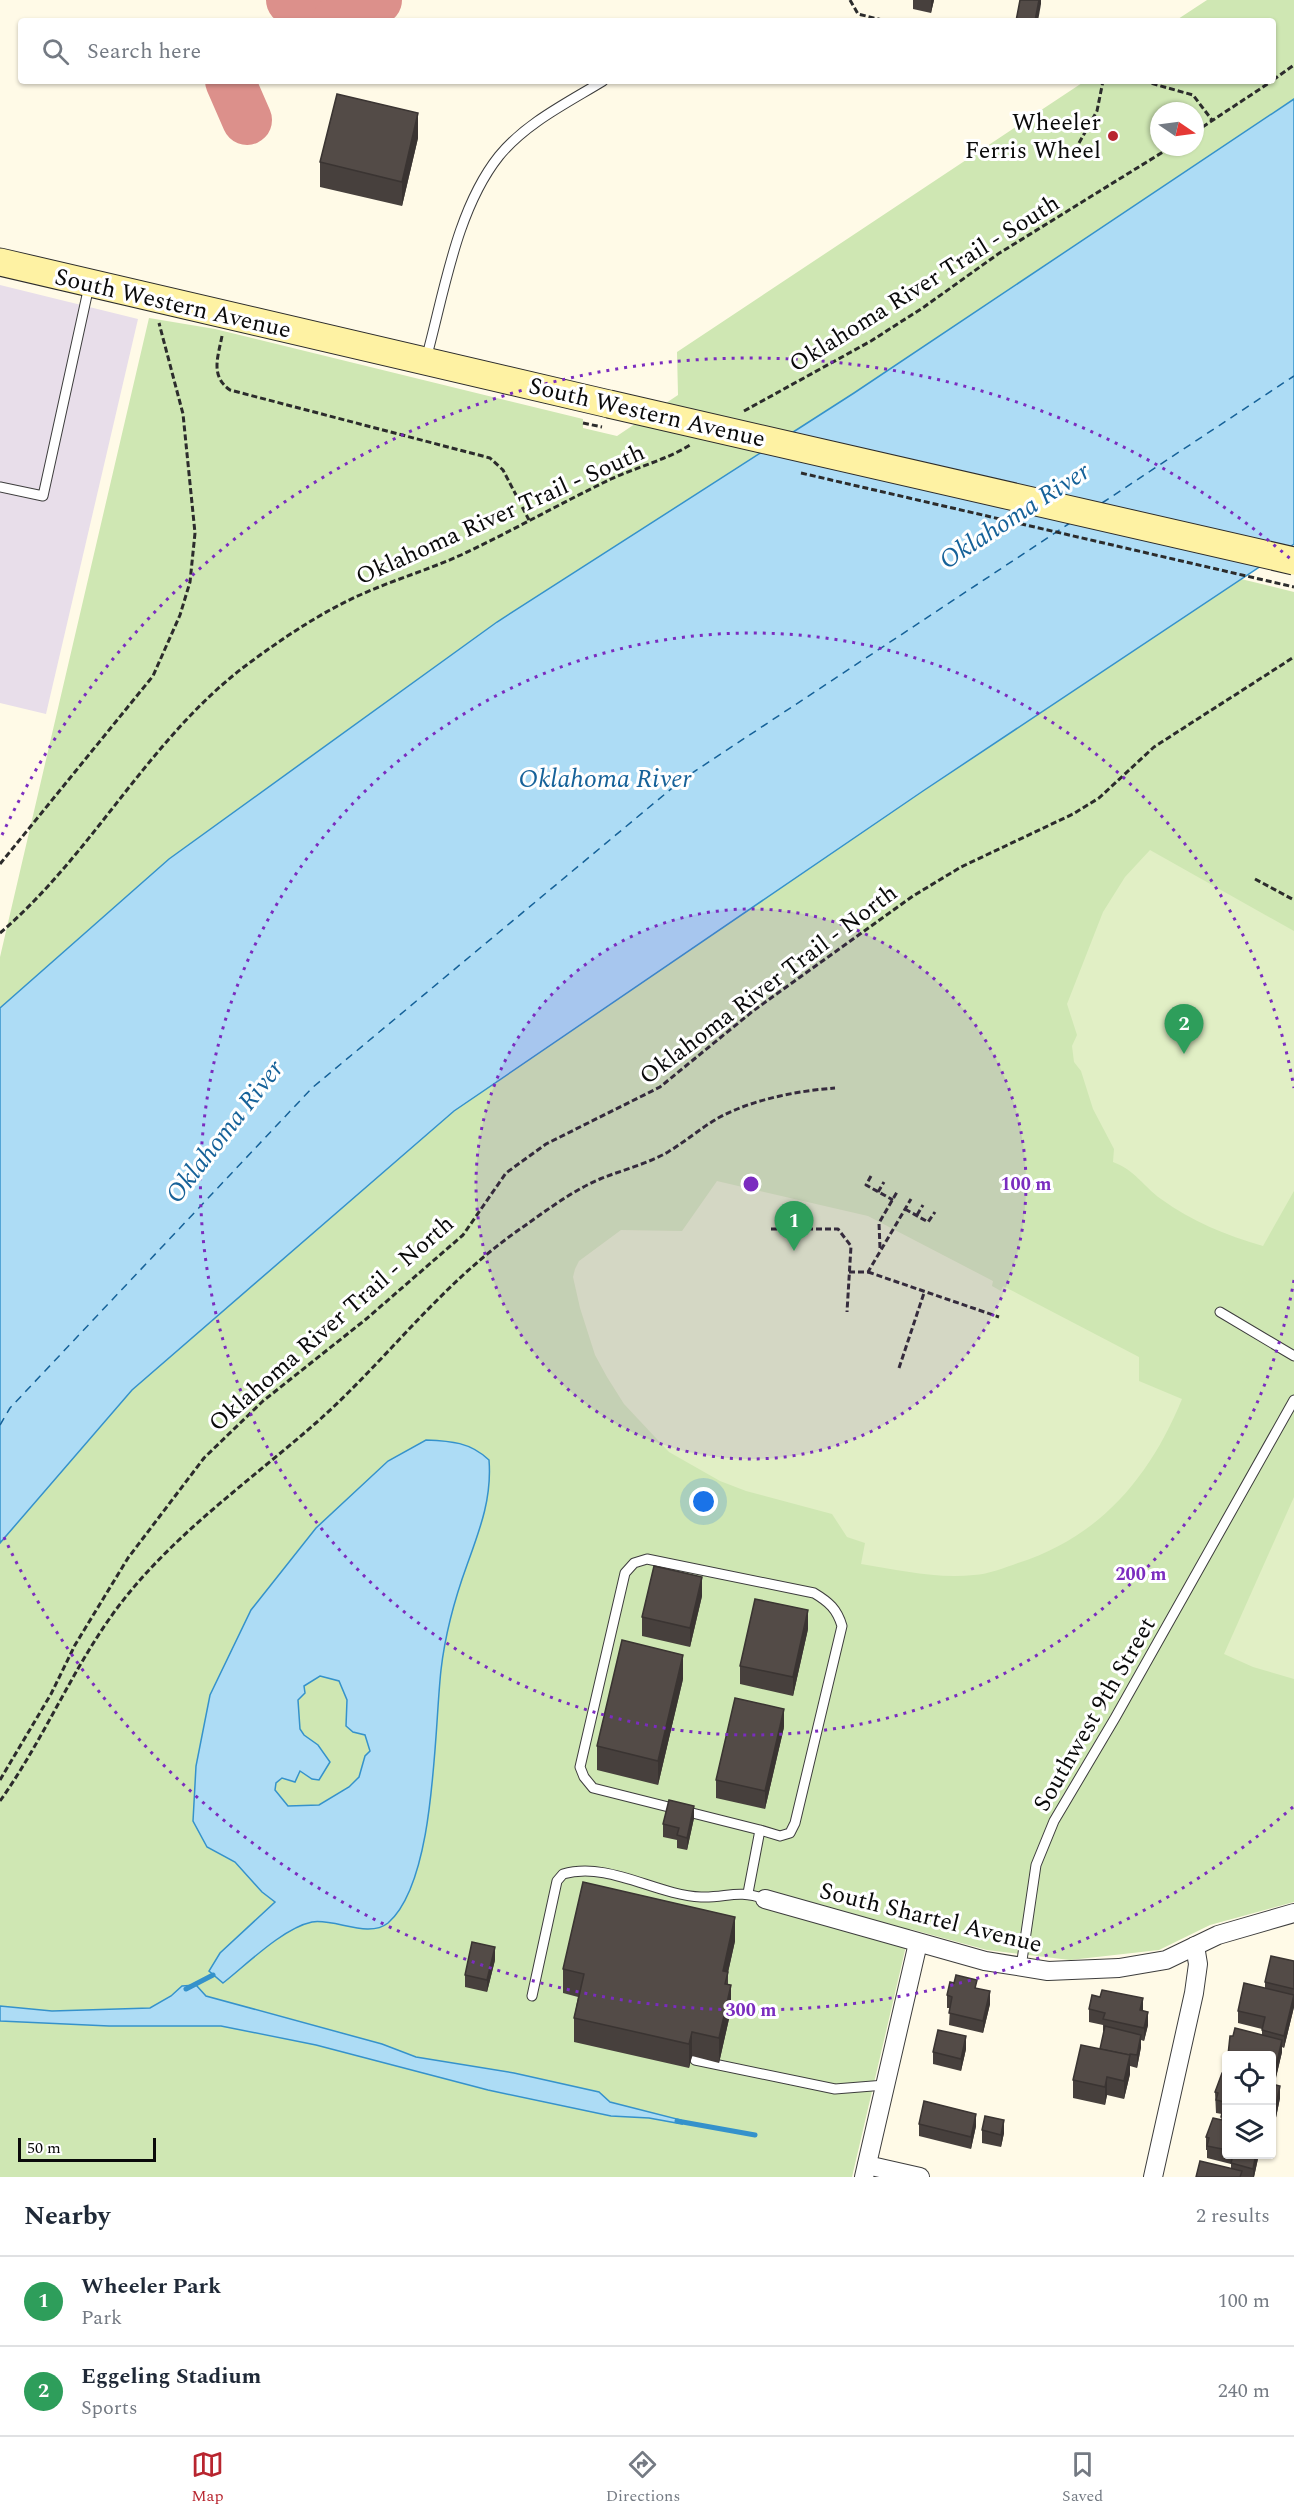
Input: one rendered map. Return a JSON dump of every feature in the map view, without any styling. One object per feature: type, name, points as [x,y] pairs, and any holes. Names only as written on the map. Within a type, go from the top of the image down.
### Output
[{"type":"main road","name":"South Western Avenue","points":[[0,262],[426,361],[608,416],[1294,561]]},
{"type":"street","name":"South Shartel Avenue","points":[[757,1896],[985,1961],[1055,1971],[1138,1966],[1166,1960],[1233,1930],[1294,1913]]},
{"type":"street","points":[[918,1943],[865,2171],[920,2177]]},
{"type":"street","points":[[1152,2177],[1194,1993],[1198,1964],[1196,1946]]},
{"type":"lane","points":[[426,361],[465,218],[479,184],[500,155],[534,124],[598,84]]},
{"type":"lane","points":[[0,487],[43,496],[90,283]]},
{"type":"lane","points":[[1220,1312],[1294,1356]]},
{"type":"lane","name":"Southwest 9th Street","points":[[1021,1967],[1036,1865],[1054,1821],[1115,1718],[1294,1400]]},
{"type":"lane","points":[[647,1559],[814,1593],[828,1601],[838,1612],[842,1626],[795,1823],[789,1833],[780,1836],[760,1830],[593,1788],[584,1777],[580,1767],[625,1573],[634,1563],[647,1559]]},
{"type":"lane","points":[[532,1996],[557,1881],[563,1874],[588,1870],[700,1897],[757,1896],[760,1830]]},
{"type":"lane","points":[[695,2060],[835,2089],[885,2085]]},
{"type":"path","points":[[850,0],[858,15],[872,18]]},
{"type":"path","points":[[1276,78],[1294,65]]},
{"type":"path","points":[[1079,142],[1096,111],[1102,84]]},
{"type":"path","points":[[1154,84],[1193,95],[1212,120]]},
{"type":"path","points":[[1204,126],[1267,84]]},
{"type":"path","name":"Oklahoma River Trail - South","points":[[741,414],[871,341],[924,307],[989,260],[1157,156]]},
{"type":"path","points":[[0,864],[153,676],[180,615],[190,582],[195,533],[183,414],[152,298]]},
{"type":"path","points":[[233,339],[222,336],[216,368],[220,381],[230,390],[490,458],[503,470],[529,520]]},
{"type":"path","points":[[574,420],[583,423],[608,416]]},
{"type":"path","points":[[677,444],[700,450]]},
{"type":"path","name":"Oklahoma River Trail - South","points":[[0,933],[47,889],[176,729],[250,662],[326,611],[361,594],[459,556],[613,478],[669,457],[690,445]]},
{"type":"path","points":[[793,471],[1294,587]]},
{"type":"path","name":"Oklahoma River Trail - North","points":[[0,1780],[51,1694],[79,1638],[128,1558],[204,1458],[262,1401],[365,1320],[463,1235],[506,1173],[546,1144],[660,1087],[753,1011],[913,896],[961,867],[1073,814],[1099,798],[1154,747],[1294,657]]},
{"type":"path","points":[[1255,879],[1294,900]]},
{"type":"path","points":[[0,1802],[35,1748],[96,1641],[120,1604],[143,1578],[182,1538],[320,1419],[410,1324],[483,1256],[572,1194],[667,1152],[721,1117],[748,1105],[817,1089],[835,1088]]},
{"type":"path","points":[[871,1176],[866,1185],[893,1200]]},
{"type":"path","points":[[878,1192],[884,1182]]},
{"type":"path","points":[[880,1250],[879,1223],[897,1192]]},
{"type":"path","points":[[868,1272],[911,1199]]},
{"type":"path","points":[[917,1215],[923,1205]]},
{"type":"path","points":[[905,1209],[928,1222],[934,1212]]},
{"type":"path","points":[[771,1229],[838,1229],[851,1246],[847,1312]]},
{"type":"path","points":[[849,1272],[868,1272],[999,1317]]},
{"type":"path","points":[[899,1368],[924,1293]]},
{"type":"shaded area","points":[[0,285],[138,319],[46,714],[0,703]]},
{"type":"green space","points":[[1207,0],[1294,0],[1294,544],[1241,579],[1294,592],[1294,1902],[1210,1925],[1159,1950],[1070,1960],[987,1950],[910,1929],[852,2177],[0,2177],[0,957],[149,318],[215,329],[583,419],[583,428],[617,436],[678,395],[677,352],[1080,84],[1276,84],[1276,18],[1180,18]]},
{"type":"green space","points":[[1150,850],[1294,931],[1294,1191],[1263,1246],[1197,1221],[1161,1199],[1128,1170],[1113,1162],[1114,1149],[1093,1109],[1081,1071],[1074,1062],[1072,1046],[1077,1035],[1067,1004],[1103,912],[1125,877]]},
{"type":"green space","points":[[717,1181],[868,1216],[993,1281],[992,1286],[1001,1291],[1003,1286],[1139,1357],[1139,1381],[1182,1399],[1154,1454],[1119,1500],[1074,1537],[1047,1552],[1002,1569],[980,1574],[946,1576],[861,1564],[865,1543],[847,1537],[832,1514],[746,1491],[720,1481],[669,1452],[624,1404],[607,1377],[595,1355],[573,1277],[579,1261],[621,1230],[682,1231]]},
{"type":"green space","points":[[1294,1497],[1294,1679],[1253,1667],[1224,1654]]},
{"type":"water","name":"Oklahoma River","points":[[1294,99],[1294,544],[923,791],[454,1111],[132,1390],[0,1543],[0,1008],[169,859],[497,622],[854,393]]},
{"type":"water","points":[[426,1440],[467,1446],[489,1460],[489,1487],[484,1513],[458,1590],[445,1643],[430,1804],[416,1874],[404,1903],[388,1923],[371,1929],[321,1922],[301,1926],[277,1939],[223,1983],[209,1971],[220,1953],[275,1902],[262,1892],[235,1862],[207,1847],[193,1821],[196,1766],[210,1695],[251,1610],[316,1528],[388,1461]],"holes":[[[320,1676],[339,1681],[347,1700],[346,1726],[353,1732],[365,1735],[370,1751],[365,1756],[359,1777],[349,1787],[319,1805],[288,1806],[275,1790],[276,1783],[282,1778],[295,1782],[300,1771],[312,1779],[319,1780],[330,1762],[318,1745],[304,1735],[300,1729],[298,1700],[305,1693],[304,1686]]]},
{"type":"water","points":[[196,1985],[206,1996],[382,2044],[416,2057],[514,2073],[599,2092],[610,2102],[681,2120],[682,2124],[649,2118],[611,2116],[488,2090],[316,2045],[221,2026],[109,2026],[0,2021],[0,2006],[52,2011],[150,2008],[171,1996],[182,1986]]},
{"type":"building","points":[[1020,0],[1039,0],[1036,18],[1017,18]]},
{"type":"building","points":[[337,94],[418,113],[402,182],[320,162]]},
{"type":"building","points":[[654,1566],[702,1577],[690,1628],[642,1617]]},
{"type":"building","points":[[755,1599],[808,1610],[793,1677],[740,1666]]},
{"type":"building","points":[[622,1640],[683,1655],[658,1761],[597,1746]]},
{"type":"building","points":[[735,1698],[784,1709],[765,1791],[716,1780]]},
{"type":"building","points":[[669,1800],[694,1806],[687,1838],[677,1835],[679,1828],[663,1824]]},
{"type":"building","points":[[583,1882],[735,1917],[723,1971],[728,1972],[725,1984],[731,1985],[719,2038],[692,2032],[689,2044],[574,2018],[584,1974],[563,1969]]},
{"type":"building","points":[[472,1942],[495,1947],[487,1980],[465,1975]]},
{"type":"building","points":[[1271,1956],[1294,1961],[1294,1989],[1265,1982]]},
{"type":"building","points":[[956,1975],[977,1980],[975,1988],[990,1991],[983,2021],[949,2013],[952,1997],[947,1995],[950,1982],[954,1983]]},
{"type":"building","points":[[1244,1983],[1294,1995],[1284,2036],[1262,2030],[1265,2017],[1238,2011]]},
{"type":"building","points":[[1102,1990],[1143,1998],[1140,2010],[1148,2012],[1144,2028],[1103,2019],[1105,2013],[1089,2009],[1092,1995],[1100,1997]]},
{"type":"building","points":[[1105,2026],[1141,2035],[1137,2055],[1100,2049]]},
{"type":"building","points":[[1235,2028],[1282,2040],[1276,2066],[1276,2051],[1228,2051],[1230,2036],[1233,2036]]},
{"type":"building","points":[[938,2030],[966,2036],[961,2059],[933,2052]]},
{"type":"building","points":[[1081,2045],[1130,2055],[1124,2081],[1107,2077],[1105,2087],[1073,2080]]},
{"type":"building","points":[[1222,2073],[1222,2101],[1216,2100],[1218,2093],[1215,2092]]},
{"type":"building","points":[[1276,2085],[1280,2086],[1276,2105]]},
{"type":"building","points":[[924,2101],[976,2114],[971,2137],[919,2124]]},
{"type":"building","points":[[985,2116],[1004,2120],[1001,2135],[982,2130]]},
{"type":"building","points":[[1213,2118],[1222,2120],[1222,2149],[1207,2146],[1209,2138],[1206,2137]]},
{"type":"building","points":[[1232,2159],[1255,2159],[1253,2169],[1231,2163]]},
{"type":"building","points":[[1200,2161],[1242,2171],[1240,2177],[1196,2177]]},
{"type":"waterway","points":[[186,1989],[213,1975]]},
{"type":"waterway","points":[[677,2121],[755,2135]]},
{"type":"ferry route","points":[[1102,503],[1294,376]]},
{"type":"ferry route","points":[[0,1425],[10,1408],[312,1088],[683,779],[1070,523]]},
{"type":"taxiway","points":[[291,0],[330,18]]},
{"type":"taxiway","points":[[343,18],[377,0]]},
{"type":"taxiway","points":[[231,84],[247,120]]},
{"type":"place","name":"Wheeler Ferris Wheel","points":[[1113,136]]},
{"type":"place","name":"Eggeling Stadium","points":[[1184,1054]]},
{"type":"place","name":"Wheeler Park","points":[[794,1251]]}]
